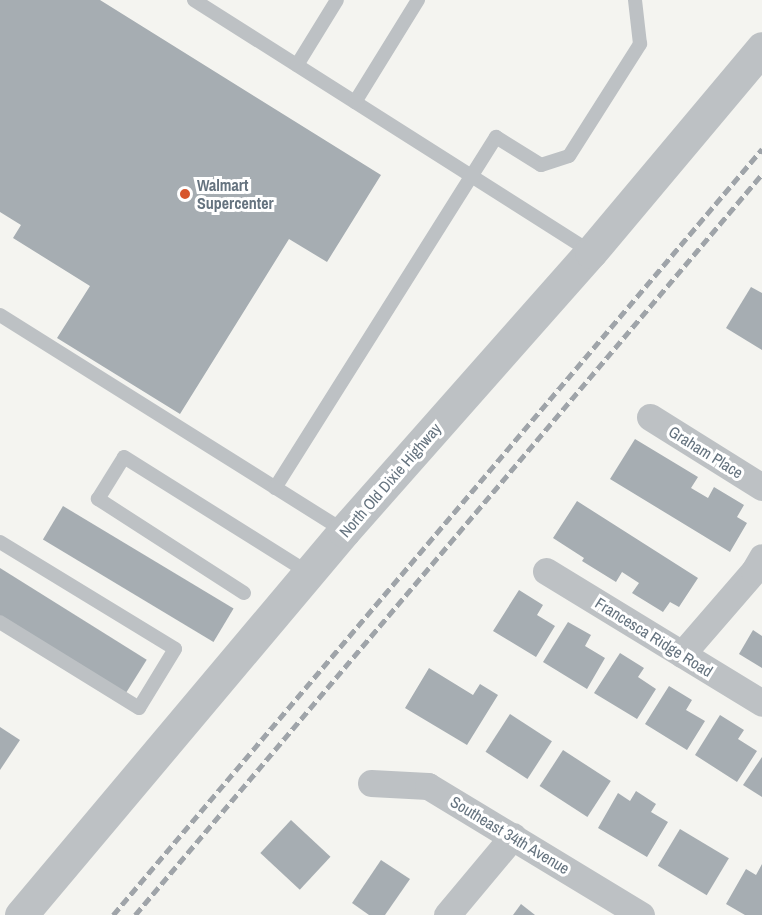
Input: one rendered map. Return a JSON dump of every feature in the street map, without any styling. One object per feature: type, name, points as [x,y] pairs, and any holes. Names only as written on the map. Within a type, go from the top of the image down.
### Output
[{"type":"street","name":"North Old Dixie Highway","points":[[21,915],[344,531],[591,252],[762,48]]},
{"type":"street","name":"Graham Place","points":[[650,417],[762,487]]},
{"type":"street","points":[[682,654],[754,571],[762,558]]},
{"type":"street","name":"Francesca Ridge Road","points":[[546,571],[762,703]]},
{"type":"street","name":"Southeast 34th Avenue","points":[[371,783],[428,786],[641,915]]},
{"type":"street","points":[[447,915],[513,836]]},
{"type":"lane","points":[[194,0],[591,252]]},
{"type":"lane","points":[[297,65],[337,0]]},
{"type":"lane","points":[[355,102],[418,0]]},
{"type":"lane","points":[[275,488],[496,137],[541,165],[569,156],[640,44],[635,0]]},
{"type":"lane","points":[[0,315],[344,531]]},
{"type":"lane","points":[[244,593],[98,499],[124,458],[309,573]]},
{"type":"lane","points":[[0,542],[175,648],[139,708],[0,622]]},
{"type":"building","name":"Walmart Supercenter","points":[[0,0],[100,0],[381,175],[327,262],[289,239],[180,414],[57,338],[90,286],[13,238],[21,225],[0,212]]},
{"type":"building","points":[[751,287],[762,293],[762,350],[726,328]]},
{"type":"building","points":[[635,439],[698,477],[691,488],[708,498],[714,487],[744,505],[737,517],[747,523],[730,552],[610,479]]},
{"type":"building","points":[[577,501],[698,578],[679,607],[670,602],[663,612],[632,593],[639,583],[622,572],[616,582],[582,561],[584,558],[553,538]]},
{"type":"building","points":[[63,506],[234,608],[213,642],[43,539]]},
{"type":"building","points":[[0,568],[147,660],[125,694],[0,616]]},
{"type":"building","points":[[519,590],[543,605],[537,615],[555,626],[536,657],[493,631]]},
{"type":"building","points":[[568,622],[591,635],[585,646],[605,658],[587,689],[543,662]]},
{"type":"building","points":[[753,630],[762,636],[762,668],[739,654]]},
{"type":"building","points":[[620,653],[644,668],[638,677],[656,689],[637,719],[594,693]]},
{"type":"building","points":[[429,668],[473,695],[480,684],[498,695],[467,745],[405,708]]},
{"type":"building","points":[[669,686],[692,700],[686,710],[705,721],[687,750],[645,724]]},
{"type":"building","points":[[510,714],[552,741],[527,779],[485,752]]},
{"type":"building","points":[[720,715],[744,730],[738,739],[757,751],[737,782],[695,755]]},
{"type":"building","points":[[0,727],[20,740],[0,770]]},
{"type":"building","points":[[563,750],[611,781],[587,817],[540,786]]},
{"type":"building","points":[[762,757],[762,797],[743,785]]},
{"type":"building","points":[[636,791],[656,804],[651,812],[668,822],[647,857],[598,828],[618,793],[630,801]]},
{"type":"building","points":[[291,820],[330,857],[300,890],[260,853]]},
{"type":"building","points":[[680,829],[729,858],[707,895],[658,866]]},
{"type":"building","points":[[381,860],[410,879],[385,915],[369,915],[352,903]]},
{"type":"building","points":[[762,864],[762,915],[745,915],[726,904],[746,869],[756,875]]},
{"type":"building","points":[[521,904],[535,915],[513,915]]},
{"type":"railway","points":[[113,915],[762,149]]},
{"type":"railway","points":[[135,915],[762,174]]},
{"type":"place","name":"Walmart Supercenter","points":[[185,194]]}]
